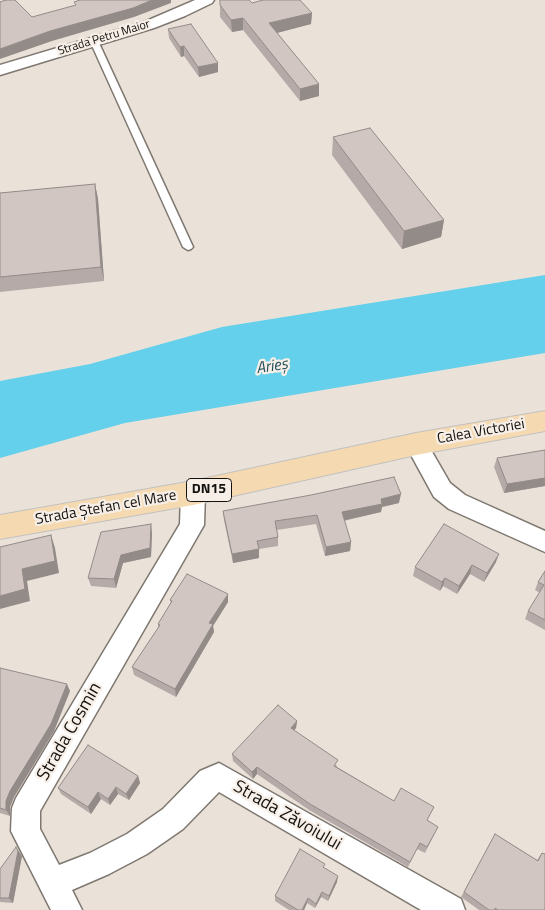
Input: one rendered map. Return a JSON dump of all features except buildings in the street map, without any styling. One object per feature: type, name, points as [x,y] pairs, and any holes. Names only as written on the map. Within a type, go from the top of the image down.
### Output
[{"type":"main road","name":"Calea Victoriei","points":[[416,444],[545,421]]},
{"type":"main road","name":"Strada Ștefan cel Mare","points":[[0,527],[193,493],[416,444]]},
{"type":"street","name":"Strada Petru Maior","points":[[0,70],[149,25],[206,0]]},
{"type":"street","points":[[416,444],[442,490],[457,502],[545,542]]},
{"type":"street","name":"Strada Cosmin","points":[[67,910],[25,831],[26,808],[192,525],[193,493]]},
{"type":"street","name":"Strada Zăvoiului","points":[[52,883],[99,864],[137,844],[173,818],[210,782],[219,777],[450,910]]},
{"type":"lane","points":[[94,41],[188,247]]},
{"type":"water","name":"Arieș","points":[[545,275],[545,353],[125,423],[0,458],[0,381],[90,364],[222,327]]}]
